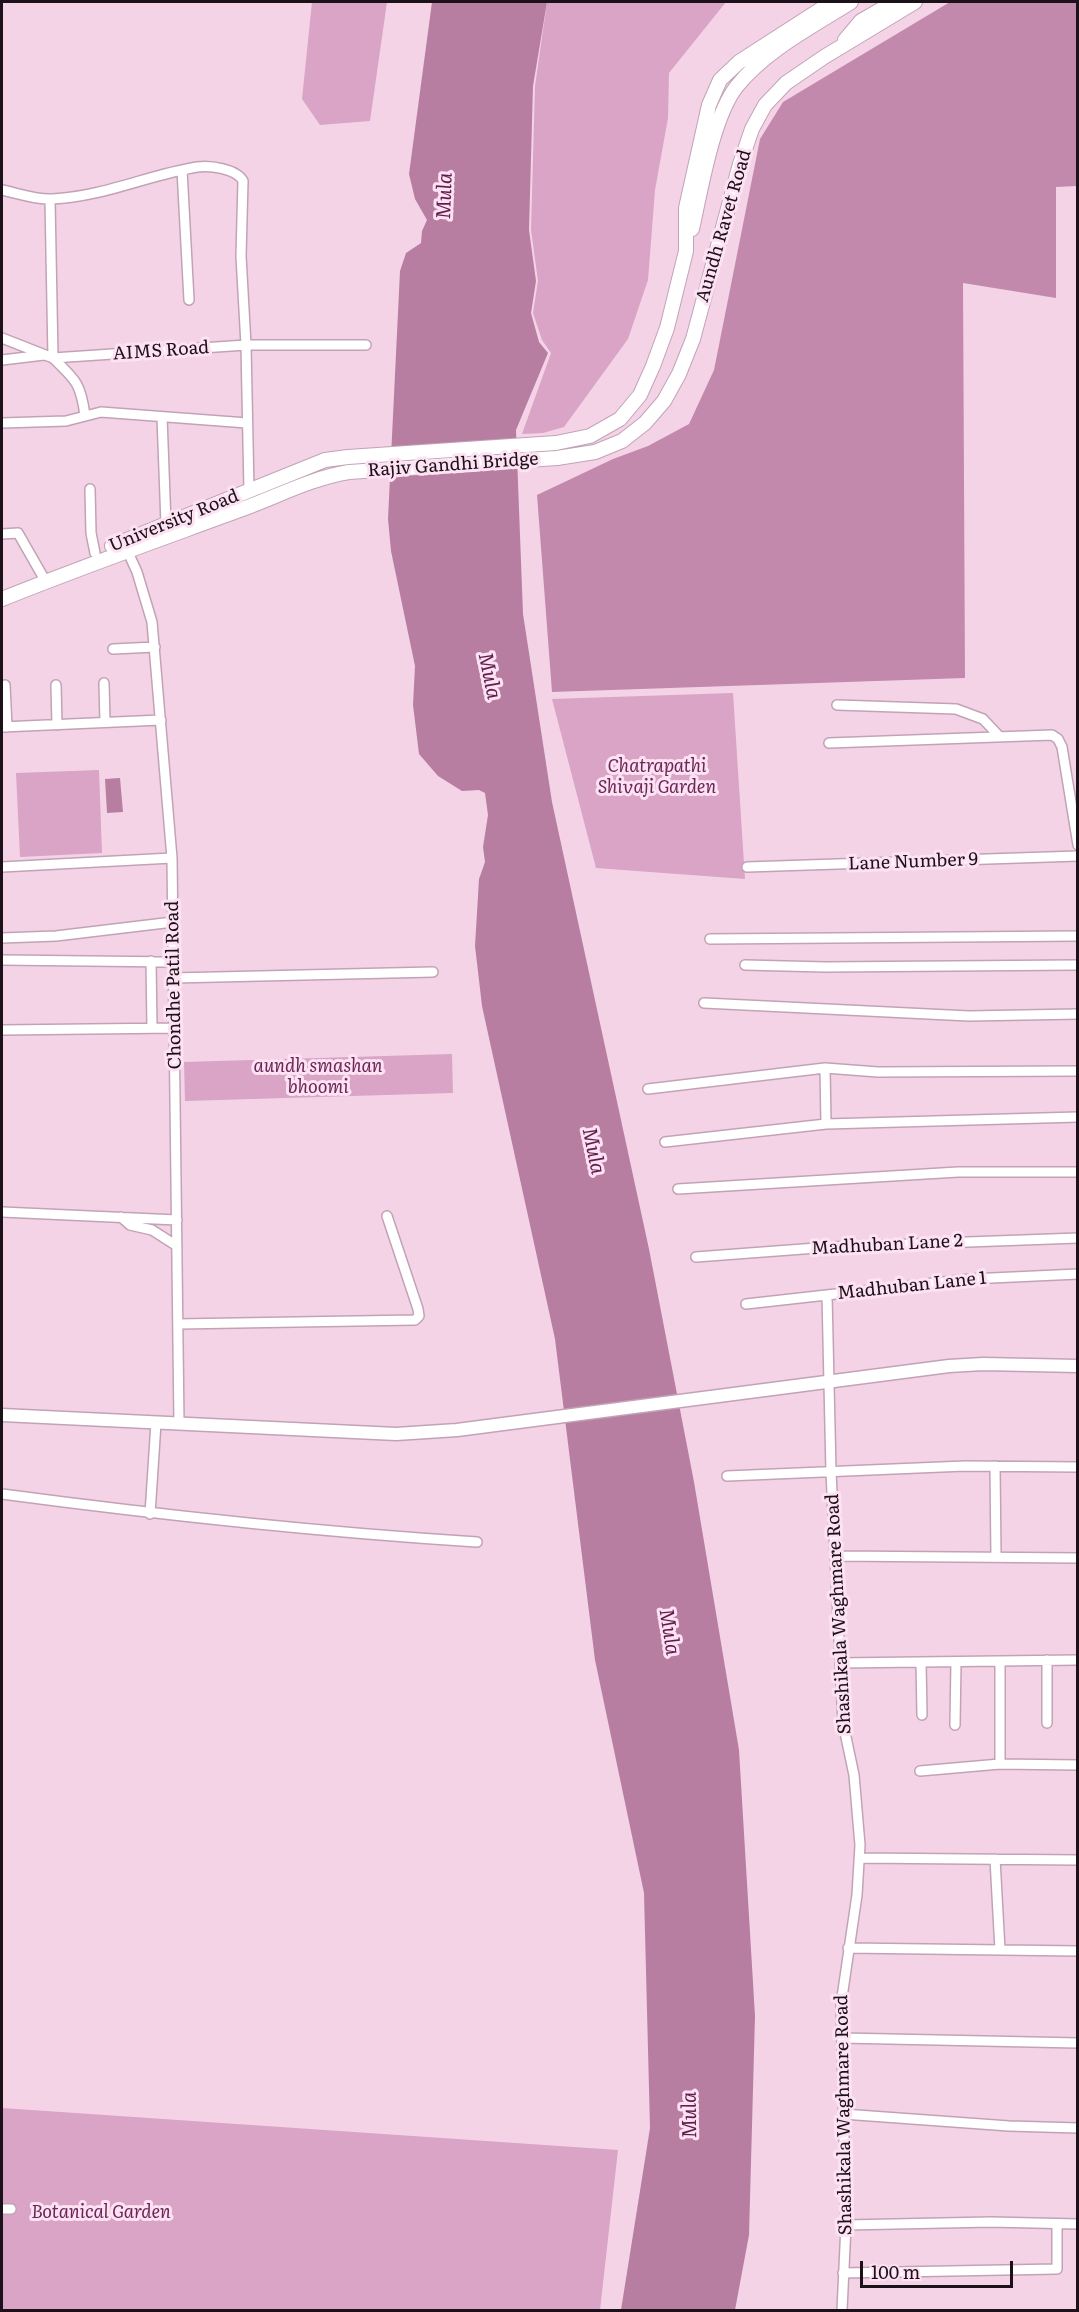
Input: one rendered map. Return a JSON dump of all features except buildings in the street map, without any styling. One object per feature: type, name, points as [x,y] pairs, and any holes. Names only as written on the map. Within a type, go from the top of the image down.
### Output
[{"type":"main road","name":"Aundh Ravet Road","points":[[556,443],[590,436],[610,425],[620,419],[640,395],[667,328],[686,251],[686,208],[710,105],[720,80],[739,62],[832,2]]},
{"type":"main road","points":[[686,251],[719,120],[736,86],[764,60],[851,2]]},
{"type":"main road","points":[[838,49],[861,21],[894,2]]},
{"type":"main road","name":"Aundh Ravet Road","points":[[556,458],[595,452],[622,441],[645,423],[664,401],[679,374],[693,339],[740,164],[752,129],[765,105],[786,83],[915,2]]},
{"type":"main road","name":"Rajiv Gandhi Bridge","points":[[348,457],[556,443]]},
{"type":"main road","name":"University Road","points":[[2,599],[95,553],[325,460],[348,457]]},
{"type":"main road","name":"Rajiv Gandhi Bridge","points":[[349,472],[556,458]]},
{"type":"main road","name":"University Road","points":[[2,590],[127,550],[330,475],[349,472]]},
{"type":"main road","points":[[249,491],[251,506]]},
{"type":"street","points":[[2,190],[50,200],[97,193],[200,166],[233,172],[242,177],[241,256],[246,345],[249,491]]},
{"type":"street","points":[[182,170],[189,300]]},
{"type":"street","points":[[49,356],[50,200]]},
{"type":"street","name":"AIMS Road","points":[[2,338],[49,356],[246,345],[366,345]]},
{"type":"street","points":[[2,360],[49,356],[74,377],[82,392],[85,416]]},
{"type":"street","points":[[2,423],[66,421],[101,412],[247,423]]},
{"type":"street","points":[[162,417],[166,524]]},
{"type":"street","points":[[90,489],[91,533],[95,553]]},
{"type":"street","points":[[2,534],[18,533],[44,578]]},
{"type":"street","name":"Chondhe Patil Road","points":[[127,550],[137,572],[149,611],[155,647],[172,858],[179,1424]]},
{"type":"street","points":[[112,650],[155,647]]},
{"type":"street","points":[[104,683],[105,723]]},
{"type":"street","points":[[5,685],[4,727],[161,720]]},
{"type":"street","points":[[56,685],[57,724]]},
{"type":"street","points":[[837,705],[956,709],[983,719],[999,736]]},
{"type":"street","points":[[829,743],[1052,735],[1058,739],[1062,747],[1077,845]]},
{"type":"street","name":"Lane Number 9","points":[[747,867],[1077,856]]},
{"type":"street","points":[[2,867],[172,858]]},
{"type":"street","points":[[2,938],[56,936],[173,922]]},
{"type":"street","points":[[710,939],[1077,936]]},
{"type":"street","points":[[2,960],[174,962]]},
{"type":"street","points":[[151,962],[152,1028]]},
{"type":"street","points":[[745,965],[825,967],[1077,965]]},
{"type":"street","points":[[173,978],[433,972]]},
{"type":"street","points":[[704,1003],[969,1016],[1077,1014]]},
{"type":"street","points":[[2,1030],[175,1028]]},
{"type":"street","points":[[825,1068],[826,1124]]},
{"type":"street","points":[[648,1089],[825,1068],[889,1072],[1077,1071]]},
{"type":"street","points":[[665,1142],[826,1124],[1077,1117]]},
{"type":"street","points":[[678,1189],[958,1172],[1077,1172]]},
{"type":"street","points":[[2,1212],[177,1220]]},
{"type":"street","points":[[178,1324],[416,1320],[418,1309],[387,1216]]},
{"type":"street","points":[[120,1217],[130,1225],[152,1230],[177,1246]]},
{"type":"street","name":"Madhuban Lane 2","points":[[696,1257],[842,1247],[1077,1238]]},
{"type":"street","name":"Madhuban Lane 1","points":[[746,1304],[970,1279],[1077,1274]]},
{"type":"street","name":"Shashikala Waghmare Road","points":[[827,1295],[831,1382],[831,1472],[843,1723],[854,1775],[858,1811],[859,1858],[857,1895],[841,2004],[846,2225],[842,2310]]},
{"type":"street","points":[[2,1415],[396,1434],[457,1430],[949,1366],[983,1364],[1077,1366]]},
{"type":"street","points":[[150,1514],[156,1423]]},
{"type":"street","points":[[995,1466],[996,1557]]},
{"type":"street","points":[[727,1476],[995,1466],[1077,1467]]},
{"type":"street","points":[[2,1494],[150,1514],[343,1533],[477,1542]]},
{"type":"street","points":[[835,1556],[1077,1557]]},
{"type":"street","points":[[1047,1660],[1047,1723]]},
{"type":"street","points":[[840,1663],[1077,1660]]},
{"type":"street","points":[[1000,1661],[1000,1764]]},
{"type":"street","points":[[921,1662],[922,1715]]},
{"type":"street","points":[[956,1662],[956,1725]]},
{"type":"street","points":[[920,1771],[1000,1764],[1077,1765]]},
{"type":"street","points":[[859,1858],[1077,1860]]},
{"type":"street","points":[[995,1859],[1000,1950]]},
{"type":"street","points":[[848,1948],[1077,1951]]},
{"type":"street","points":[[842,2038],[1077,2043]]},
{"type":"street","points":[[843,2114],[1009,2126],[1077,2127]]},
{"type":"street","points":[[846,2225],[991,2222],[1077,2224]]},
{"type":"street","points":[[843,2272],[1057,2269],[1057,2224]]},
{"type":"green space","points":[[312,2],[387,2],[370,121],[320,125],[302,99]]},
{"type":"green space","points":[[547,2],[726,2],[669,73],[668,118],[655,190],[648,280],[628,339],[564,427],[543,433],[522,434],[551,353],[542,340],[533,313],[538,281],[531,230],[535,86]]},
{"type":"green space","name":"Chatrapathi Shivaji Garden","points":[[733,693],[745,879],[596,868],[552,699]]},
{"type":"green space","points":[[99,770],[102,853],[20,857],[16,773]]},
{"type":"green space","name":"aundh smashan bhoomi","points":[[452,1054],[453,1093],[185,1101],[184,1062]]},
{"type":"green space","name":"Botanical Garden","points":[[2,2108],[618,2150],[600,2310],[2,2310]]},
{"type":"shaded area","points":[[950,2],[1078,2],[1077,186],[1056,187],[1056,298],[963,283],[965,678],[552,692],[537,495],[613,459],[648,446],[689,424],[714,370],[760,139],[783,102]]},
{"type":"water","name":"Mula","points":[[432,2],[547,2],[533,86],[529,230],[536,281],[531,313],[539,342],[548,353],[516,430],[523,614],[552,802],[649,1249],[694,1482],[739,1750],[755,2016],[749,2235],[735,2310],[621,2310],[650,2128],[644,1893],[595,1660],[555,1339],[482,1006],[475,946],[479,879],[485,862],[483,847],[488,815],[485,793],[479,790],[462,791],[438,776],[419,754],[413,705],[415,666],[391,551],[388,519],[400,271],[406,253],[421,243],[422,231],[427,220],[415,199],[409,174]]},
{"type":"water","points":[[120,778],[123,812],[107,813],[105,779]]}]
